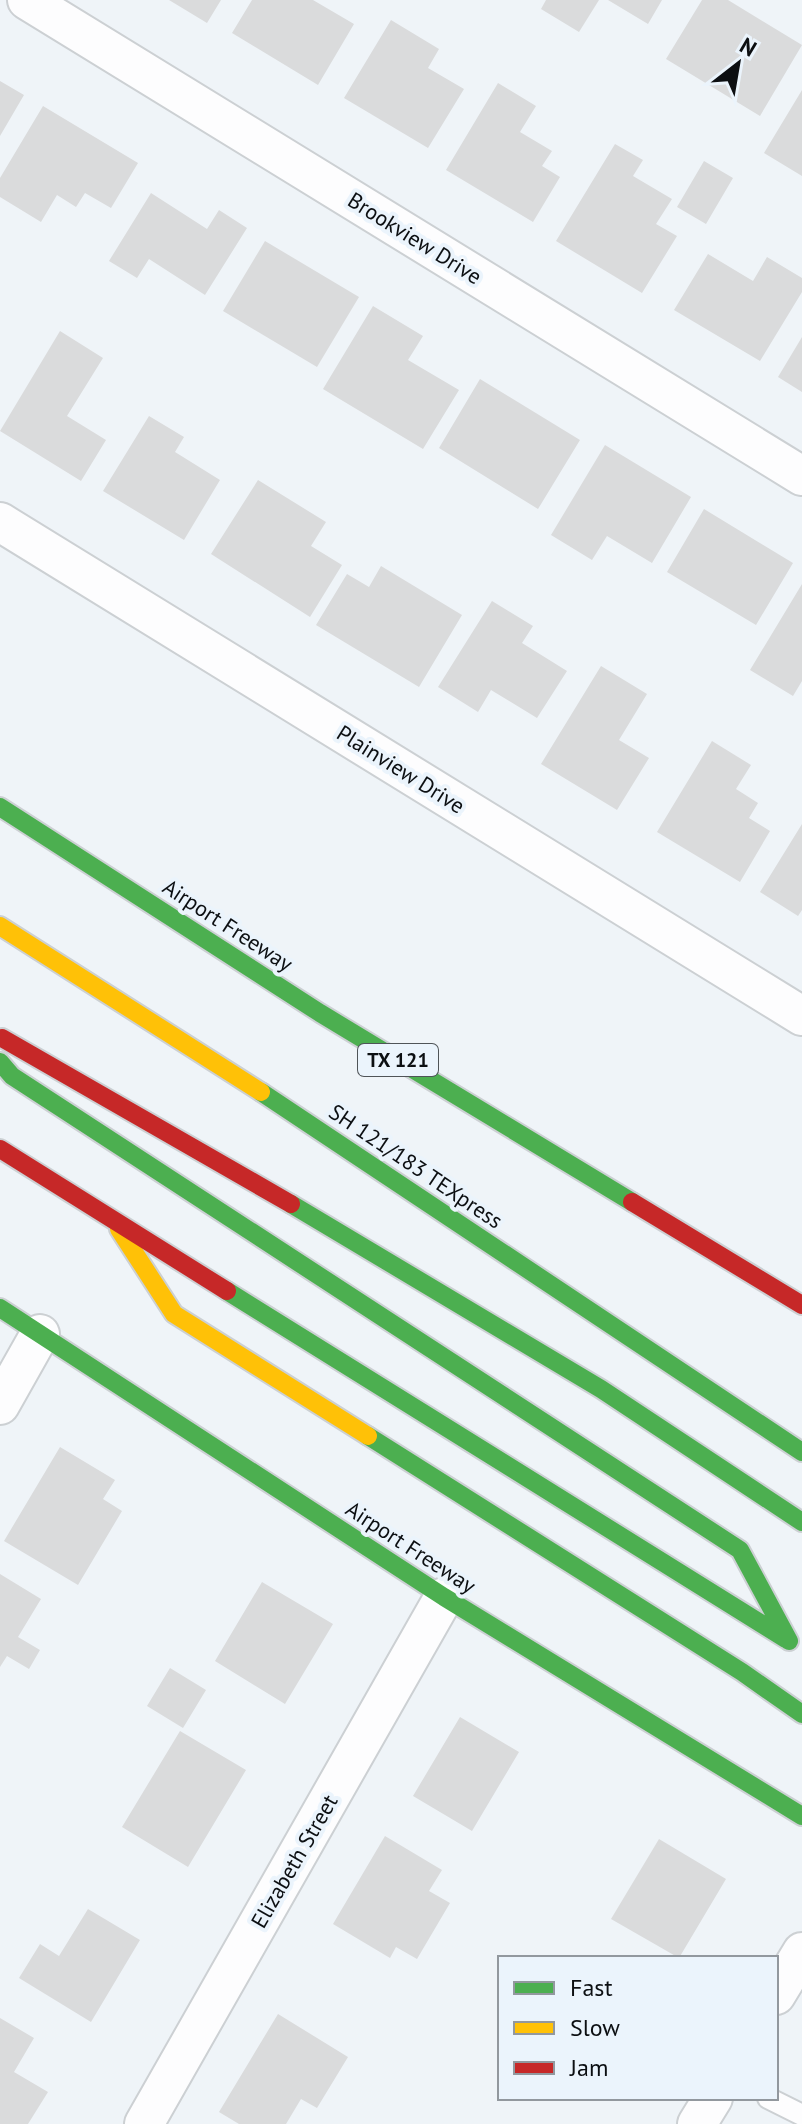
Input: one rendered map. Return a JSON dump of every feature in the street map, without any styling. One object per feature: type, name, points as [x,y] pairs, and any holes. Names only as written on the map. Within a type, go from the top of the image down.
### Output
[{"type":"main road","name":"Airport Freeway","points":[[0,807],[320,1013],[802,1305]]},
{"type":"main road","name":"SH 121/183 TEXpress","points":[[0,926],[293,1112],[802,1452]]},
{"type":"main road","points":[[0,1037],[250,1179],[601,1389],[802,1522]]},
{"type":"main road","points":[[0,1062],[12,1076],[117,1147],[740,1550],[796,1645]]},
{"type":"main road","points":[[0,1149],[796,1645]]},
{"type":"main road","points":[[111,1217],[174,1314],[742,1672],[802,1714]]},
{"type":"main road","name":"Airport Freeway","points":[[0,1308],[444,1597],[802,1816]]},
{"type":"main road","points":[[701,1386],[773,1409]]},
{"type":"street","name":"Brookview Drive","points":[[27,0],[802,476]]},
{"type":"street","name":"Plainview Drive","points":[[0,522],[802,1016]]},
{"type":"street","points":[[0,1405],[40,1334]]},
{"type":"street","name":"Elizabeth Street","points":[[144,2124],[444,1597]]},
{"type":"street","points":[[778,1992],[802,1952]]},
{"type":"street","points":[[697,2124],[712,2100]]},
{"type":"lane","points":[[772,2100],[802,2115]]},
{"type":"building","points":[[169,0],[221,0],[207,23]]},
{"type":"building","points":[[252,0],[313,0],[354,24],[318,85],[232,33]]},
{"type":"building","points":[[546,0],[599,0],[579,32],[541,9]]},
{"type":"building","points":[[608,0],[662,0],[648,24]]},
{"type":"building","points":[[702,0],[728,0],[802,45],[760,116],[666,59]]},
{"type":"building","points":[[391,20],[439,49],[428,68],[464,89],[428,148],[344,98]]},
{"type":"building","points":[[0,81],[24,95],[0,136]]},
{"type":"building","points":[[498,83],[536,106],[520,132],[552,151],[542,166],[560,177],[533,222],[446,170]]},
{"type":"building","points":[[802,90],[802,176],[764,153]]},
{"type":"building","points":[[43,106],[138,163],[111,208],[85,193],[76,207],[57,195],[41,222],[0,197],[0,178]]},
{"type":"building","points":[[615,144],[643,160],[633,176],[672,199],[656,224],[677,236],[642,293],[556,241]]},
{"type":"building","points":[[704,161],[733,178],[706,224],[677,207]]},
{"type":"building","points":[[151,193],[207,229],[219,210],[247,228],[205,295],[149,259],[137,278],[109,261]]},
{"type":"building","points":[[265,241],[359,297],[317,367],[223,311]]},
{"type":"building","points":[[708,254],[753,281],[767,257],[802,278],[802,292],[760,361],[674,310]]},
{"type":"building","points":[[373,306],[423,336],[408,360],[459,390],[423,449],[323,389]]},
{"type":"building","points":[[60,331],[103,358],[67,416],[106,440],[81,481],[0,431]]},
{"type":"building","points":[[802,337],[802,392],[778,377]]},
{"type":"building","points":[[480,379],[580,440],[538,509],[439,448]]},
{"type":"building","points":[[149,416],[184,437],[175,452],[220,480],[184,540],[103,491]]},
{"type":"building","points":[[605,445],[691,497],[652,563],[607,536],[592,560],[551,535]]},
{"type":"building","points":[[258,480],[326,522],[311,546],[342,565],[310,617],[211,554]]},
{"type":"building","points":[[704,509],[793,563],[756,625],[667,572]]},
{"type":"building","points":[[381,566],[462,615],[419,687],[316,625],[347,574],[369,587]]},
{"type":"building","points":[[802,584],[802,681],[793,696],[750,670]]},
{"type":"building","points":[[492,601],[533,626],[522,643],[567,671],[537,718],[491,690],[478,712],[438,687]]},
{"type":"building","points":[[601,666],[647,694],[619,740],[649,758],[617,810],[541,764]]},
{"type":"building","points":[[712,741],[751,765],[736,789],[758,803],[749,818],[770,831],[740,882],[657,832]]},
{"type":"building","points":[[802,824],[802,910],[798,916],[760,892]]},
{"type":"building","points":[[60,1447],[115,1480],[103,1499],[122,1511],[78,1585],[4,1541]]},
{"type":"building","points":[[0,1574],[41,1599],[18,1637],[40,1650],[29,1669],[7,1656],[0,1667]]},
{"type":"building","points":[[262,1582],[333,1624],[285,1704],[215,1661]]},
{"type":"building","points":[[170,1668],[206,1690],[183,1728],[147,1706]]},
{"type":"building","points":[[460,1717],[519,1752],[472,1831],[413,1796]]},
{"type":"building","points":[[180,1731],[246,1770],[188,1867],[122,1827]]},
{"type":"building","points":[[385,1836],[442,1870],[429,1891],[450,1903],[417,1959],[396,1947],[390,1958],[333,1924]]},
{"type":"building","points":[[659,1839],[726,1879],[680,1956],[611,1919]]},
{"type":"building","points":[[88,1909],[140,1940],[91,2022],[19,1978],[40,1944],[59,1956]]},
{"type":"building","points":[[278,2014],[348,2057],[317,2108],[301,2099],[286,2124],[239,2124],[219,2112]]},
{"type":"building","points":[[0,2018],[34,2038],[14,2072],[48,2092],[28,2124],[0,2124]]},
{"type":"traffic: fast","points":[[0,807],[320,1013],[632,1202]]},
{"type":"traffic: fast","points":[[0,1062],[12,1076],[740,1550],[789,1641]]},
{"type":"traffic: fast","points":[[261,1092],[802,1452]]},
{"type":"traffic: fast","points":[[291,1204],[601,1389],[802,1522]]},
{"type":"traffic: fast","points":[[227,1291],[786,1639]]},
{"type":"traffic: fast","points":[[0,1308],[444,1597],[802,1816]]},
{"type":"traffic: fast","points":[[368,1436],[742,1672],[802,1714]]},
{"type":"traffic: slow","points":[[0,926],[261,1092]]},
{"type":"traffic: slow","points":[[119,1229],[174,1314],[368,1436]]},
{"type":"traffic: jam","points":[[2,1038],[291,1204]]},
{"type":"traffic: jam","points":[[0,1149],[227,1291]]},
{"type":"traffic: jam","points":[[632,1202],[802,1305]]}]
